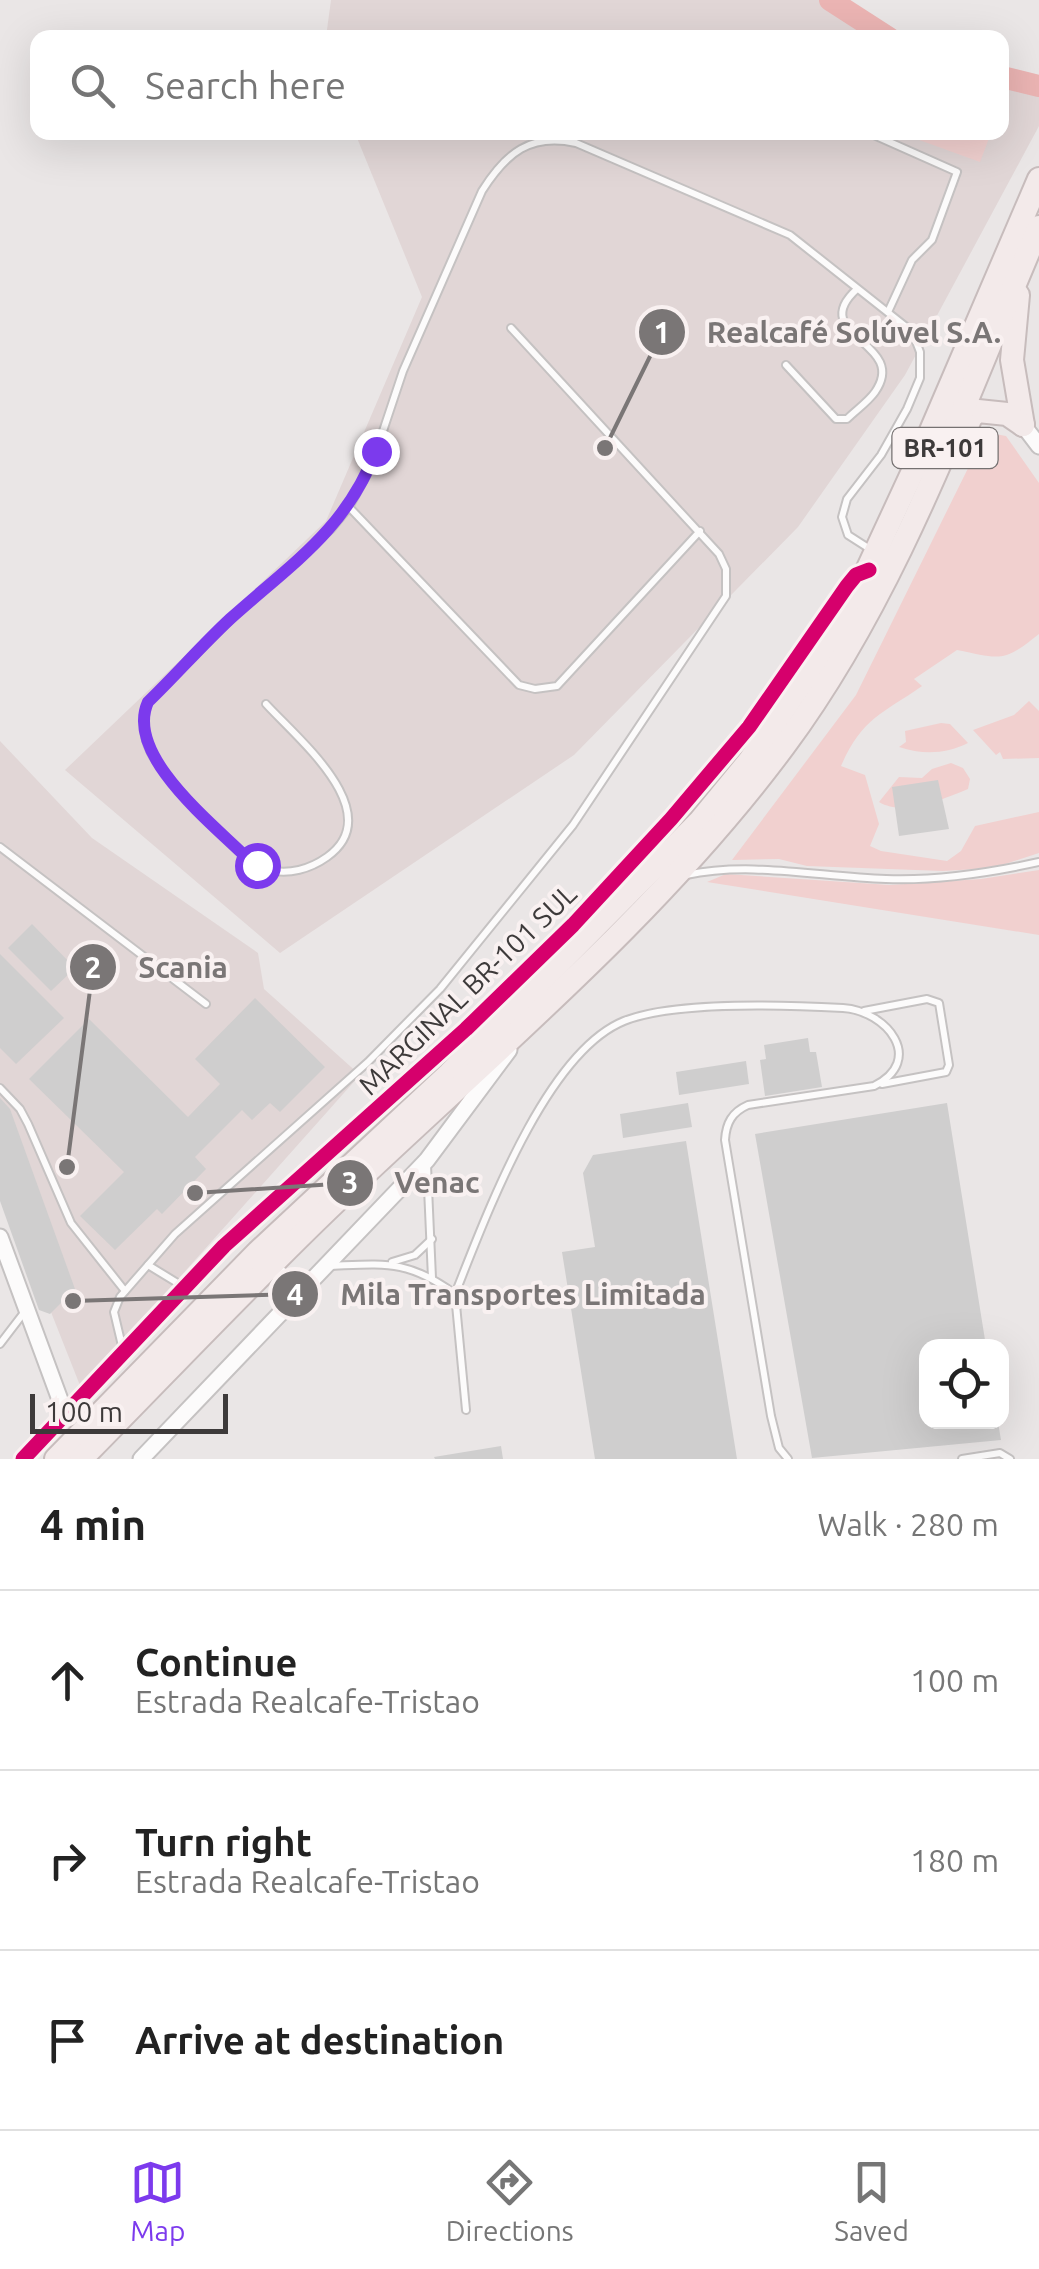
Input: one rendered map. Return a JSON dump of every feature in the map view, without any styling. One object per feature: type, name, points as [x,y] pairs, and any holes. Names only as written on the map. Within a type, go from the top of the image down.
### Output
[{"type":"highway","name":"BR-101","points":[[56,1459],[258,1252],[449,1074],[700,822],[750,760],[844,620],[1039,179]]},
{"type":"highway","name":"BR-101","points":[[81,1459],[326,1211],[532,1019],[670,879],[783,747],[860,626],[905,541],[1039,226]]},
{"type":"highway","points":[[1022,266],[1012,354],[1023,425]]},
{"type":"highway","points":[[860,626],[918,533],[971,417],[978,411],[991,410],[1007,414],[1023,425]]},
{"type":"street","points":[[1023,425],[1039,446]]},
{"type":"street","name":"MARGINAL BR-101 SUL","points":[[23,1459],[224,1246],[466,1029],[573,925],[749,728],[847,586],[872,562]]},
{"type":"street","points":[[141,1459],[427,1160],[532,1019]]},
{"type":"street","points":[[0,1238],[66,1416]]},
{"type":"street","points":[[224,1246],[257,1250]]},
{"type":"street","points":[[275,1268],[288,1286],[280,1316]]},
{"type":"lane","points":[[266,704],[329,773],[348,809],[346,838],[337,849],[302,870],[269,870],[247,858],[161,769],[149,750],[144,713],[148,702],[230,620],[331,530],[349,507],[370,466],[403,370],[482,191],[496,170],[527,145],[541,140]]},
{"type":"lane","points":[[550,140],[576,144],[790,235],[888,312],[915,339],[922,364],[916,391],[881,455],[851,491],[844,507],[844,529],[872,562]]},
{"type":"lane","points":[[885,140],[957,172],[932,240],[912,260],[888,312]]},
{"type":"lane","points":[[786,365],[836,419],[847,418],[875,393],[882,376],[880,358],[845,325],[840,314],[844,302],[857,290]]},
{"type":"lane","points":[[123,1352],[114,1312],[125,1291],[174,1234],[368,1062],[440,989],[573,825],[726,596],[726,569],[719,554],[511,328]]},
{"type":"lane","points":[[349,507],[519,685],[535,689],[557,686],[700,531]]},
{"type":"lane","points":[[0,847],[206,1004]]},
{"type":"lane","points":[[670,879],[718,868],[889,880],[980,874],[1039,862]]},
{"type":"lane","points":[[466,1410],[456,1294],[514,1151],[568,1068],[595,1038],[624,1021],[691,1008],[862,1011],[934,1000],[939,1003],[949,1065],[946,1072],[748,1105],[731,1118],[726,1128],[771,1416],[779,1448],[788,1459]]},
{"type":"lane","points":[[862,1011],[888,1026],[898,1050],[893,1072],[874,1086]]},
{"type":"lane","points":[[0,1088],[28,1124],[72,1223],[125,1291]]},
{"type":"lane","points":[[427,1160],[432,1279]]},
{"type":"lane","points":[[327,1266],[391,1263],[415,1255],[432,1238]]},
{"type":"lane","points":[[391,1263],[432,1279],[456,1294]]},
{"type":"lane","points":[[148,1265],[184,1287]]},
{"type":"lane","points":[[0,1266],[18,1286]]},
{"type":"lane","points":[[0,1344],[26,1309]]},
{"type":"lane","points":[[962,1459],[1000,1453],[1010,1459]]},
{"type":"shaded area","points":[[331,0],[825,0],[893,30],[327,30]]},
{"type":"shaded area","points":[[1009,81],[1039,95],[1039,126],[905,375],[798,527],[574,755],[280,953],[65,770],[326,521],[422,297],[358,140],[1009,140]]},
{"type":"shaded area","points":[[919,140],[988,140],[980,162]]},
{"type":"shaded area","points":[[988,435],[1006,436],[1039,483],[1039,634],[1001,656],[957,650],[914,679],[922,686],[865,727],[841,766],[865,775],[879,824],[870,846],[881,851],[947,861],[961,851],[975,826],[1039,812],[1039,853],[993,868],[943,871],[807,866],[779,859],[732,860],[856,695],[978,448]]},
{"type":"shaded area","points":[[1029,701],[1039,711],[1039,758],[1003,759],[973,730],[1014,715]]},
{"type":"shaded area","points":[[950,724],[968,743],[934,752],[899,747],[906,742],[905,731]]},
{"type":"shaded area","points":[[0,741],[92,838],[258,953],[264,989],[360,1075],[81,1388],[0,1183]]},
{"type":"shaded area","points":[[951,763],[963,768],[970,779],[968,789],[912,807],[879,802],[899,777],[922,778],[932,769]]},
{"type":"shaded area","points":[[1039,870],[1039,935],[707,882],[726,874],[890,885],[981,879]]},
{"type":"building","points":[[938,780],[949,829],[899,836],[892,787]]},
{"type":"building","points":[[32,924],[75,968],[51,991],[8,948]]},
{"type":"building","points":[[0,954],[64,1018],[16,1064],[0,1048]]},
{"type":"building","points":[[255,998],[325,1067],[280,1112],[270,1103],[252,1120],[242,1110],[195,1157],[206,1169],[162,1214],[157,1209],[115,1250],[80,1216],[124,1172],[29,1079],[89,1019],[188,1117],[220,1084],[195,1059]]},
{"type":"building","points":[[808,1038],[810,1052],[816,1052],[822,1087],[765,1096],[760,1060],[766,1059],[764,1045]]},
{"type":"building","points":[[746,1061],[749,1084],[679,1095],[676,1072]]},
{"type":"building","points":[[0,1098],[10,1109],[75,1289],[50,1314],[39,1310],[0,1201]]},
{"type":"building","points":[[688,1103],[692,1127],[623,1138],[620,1114]]},
{"type":"building","points":[[947,1103],[985,1339],[919,1339],[919,1429],[999,1429],[1001,1440],[812,1458],[755,1134]]},
{"type":"building","points":[[686,1141],[737,1459],[595,1459],[562,1252],[595,1247],[583,1173],[593,1155]]},
{"type":"building","points":[[501,1446],[503,1459],[434,1457]]},
{"type":"waterway","points":[[830,0],[877,30]]},
{"type":"waterway","points":[[1009,79],[1039,86]]},
{"type":"cycle path","points":[[23,1459],[224,1246],[466,1029],[573,925],[749,727],[847,586],[856,575],[869,570]]},
{"type":"place","name":"Realcafé Solúvel S.A.","points":[[605,448]]},
{"type":"place","name":"Scania","points":[[67,1167]]},
{"type":"place","name":"Venac","points":[[195,1193]]},
{"type":"place","name":"Mila Transportes Limitada","points":[[73,1301]]},
{"type":"route","points":[[257,865],[161,769],[149,750],[144,713],[148,702],[230,620],[331,530],[349,507],[376,451]]}]
